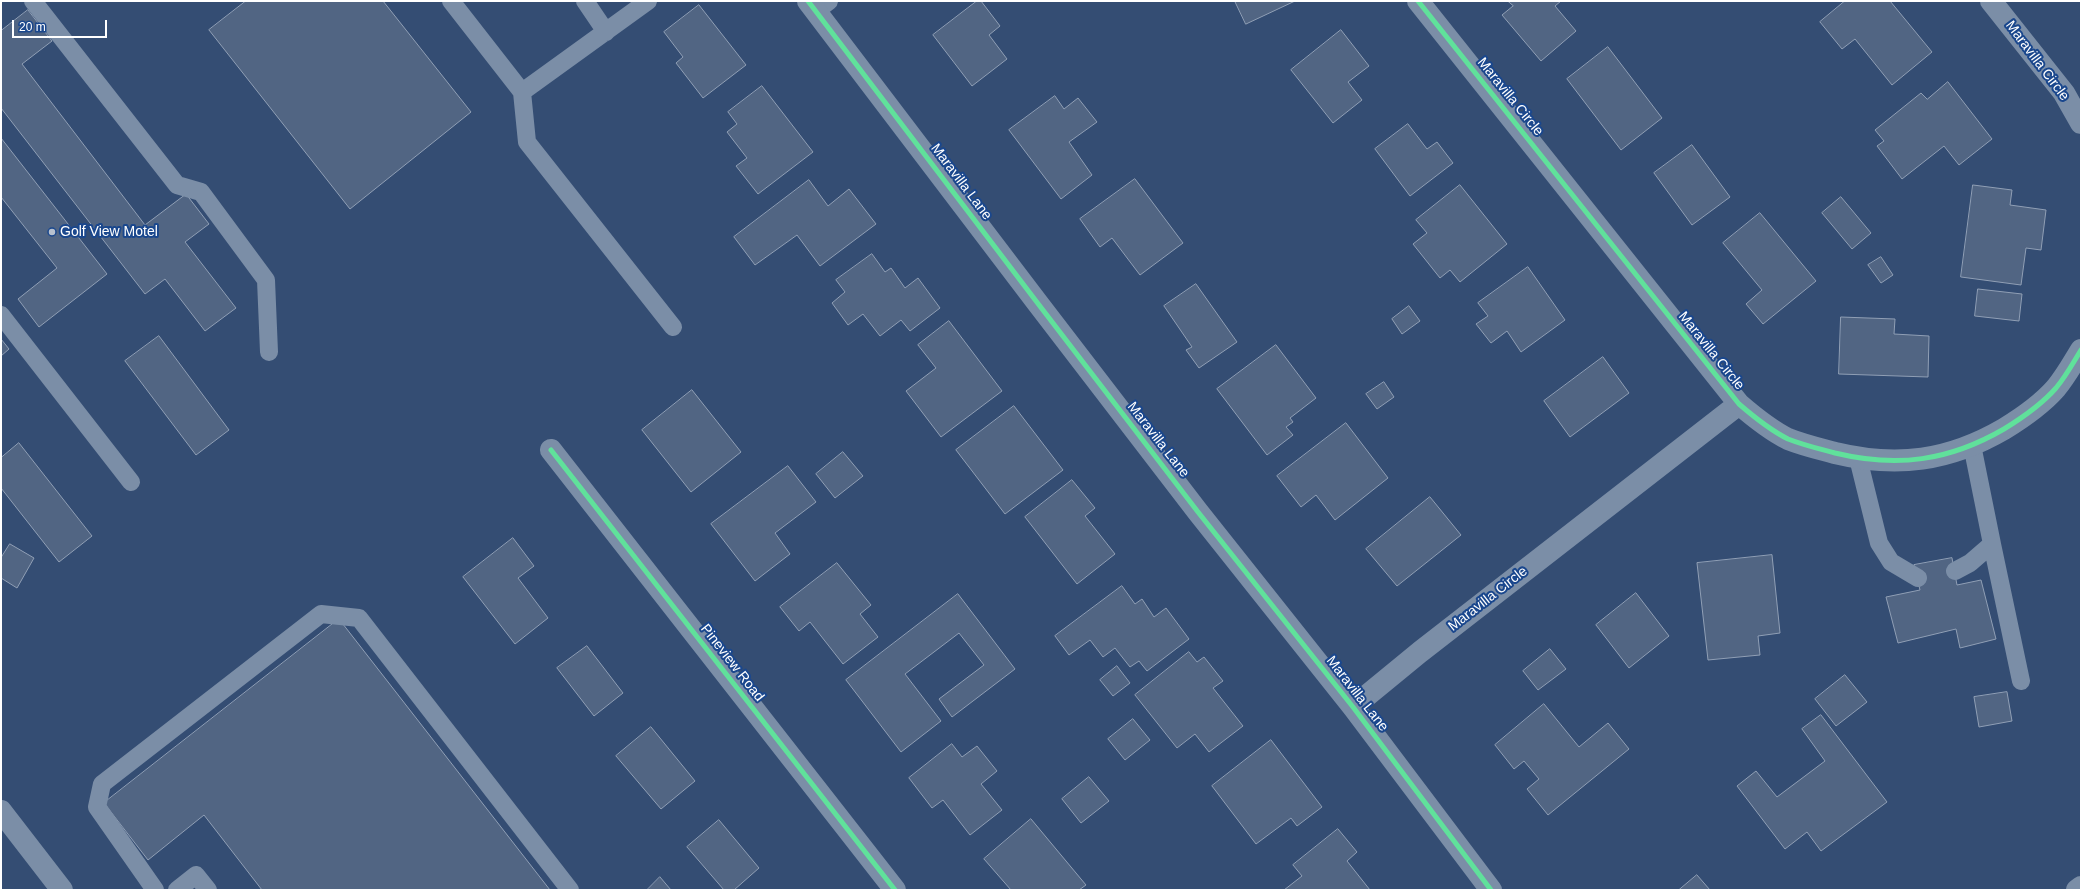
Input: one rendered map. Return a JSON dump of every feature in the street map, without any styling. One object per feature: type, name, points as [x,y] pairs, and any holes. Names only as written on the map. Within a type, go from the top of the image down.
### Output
[{"type":"street","name":"Maravilla Circle","points":[[1418,1],[1739,404],[1761,423],[1789,439],[1819,449],[1858,458],[1890,462],[1921,460],[1948,454],[1984,440],[2013,423],[2043,401],[2056,388],[2081,350]]},
{"type":"street","name":"Maravilla Circle","points":[[1991,1],[2064,93],[2081,123]]},
{"type":"street","name":"Maravilla Lane","points":[[818,4],[1198,512],[1353,706],[1491,890]]},
{"type":"street","name":"Maravilla Circle","points":[[1353,706],[1420,652],[1739,404]]},
{"type":"street","name":"Pineview Road","points":[[551,450],[895,890]]},
{"type":"street","points":[[1,811],[62,890]]},
{"type":"street","points":[[2077,890],[2081,887]]},
{"type":"lane","points":[[33,1],[177,184],[201,192],[266,280],[269,352]]},
{"type":"lane","points":[[451,1],[522,92],[528,142],[673,328]]},
{"type":"lane","points":[[585,1],[606,32]]},
{"type":"lane","points":[[522,92],[648,1]]},
{"type":"lane","points":[[1,315],[131,482]]},
{"type":"lane","points":[[1972,445],[2021,681]]},
{"type":"lane","points":[[1858,458],[1879,544],[1892,562],[1918,578]]},
{"type":"lane","points":[[1955,571],[1970,563],[1992,544]]},
{"type":"lane","points":[[155,890],[97,807],[102,784],[321,614],[359,618],[570,890]]},
{"type":"lane","points":[[177,890],[196,875],[208,890]]},
{"type":"building","points":[[246,1],[383,1],[471,112],[350,209],[209,30]]},
{"type":"building","points":[[977,1],[981,1],[1000,26],[989,35],[1007,59],[972,86],[933,35]]},
{"type":"building","points":[[1235,1],[1295,1],[1246,24]]},
{"type":"building","points":[[1508,1],[1561,1],[1555,6],[1576,31],[1541,61],[1502,15],[1513,6]]},
{"type":"building","points":[[1845,1],[1890,1],[1932,52],[1892,85],[1855,39],[1842,49],[1820,22]]},
{"type":"building","points":[[699,5],[746,65],[703,98],[676,63],[683,57],[664,32]]},
{"type":"building","points":[[28,10],[52,41],[22,64],[145,225],[186,194],[209,224],[185,242],[236,308],[205,331],[165,279],[145,294],[1,108],[1,31]]},
{"type":"building","points":[[1341,30],[1369,66],[1348,82],[1362,100],[1333,123],[1291,70]]},
{"type":"building","points":[[1608,47],[1662,118],[1621,150],[1567,79]]},
{"type":"building","points":[[1948,82],[1992,139],[1959,165],[1944,146],[1902,179],[1877,146],[1884,141],[1875,130],[1921,93],[1927,99]]},
{"type":"building","points":[[762,86],[813,152],[758,194],[736,166],[747,158],[727,132],[737,124],[728,112]]},
{"type":"building","points":[[1055,96],[1064,109],[1078,98],[1097,122],[1069,142],[1092,175],[1061,199],[1009,130]]},
{"type":"building","points":[[1408,124],[1427,149],[1437,142],[1453,163],[1410,196],[1375,149]]},
{"type":"building","name":"Golf View Motel","points":[[1,138],[107,274],[39,327],[18,299],[57,268],[1,197]]},
{"type":"building","points":[[1692,145],[1730,197],[1692,225],[1654,173]]},
{"type":"building","points":[[1135,179],[1183,243],[1140,275],[1112,238],[1100,247],[1080,219]]},
{"type":"building","points":[[809,180],[828,206],[849,189],[876,224],[820,266],[797,235],[755,265],[734,237]]},
{"type":"building","points":[[1460,185],[1507,244],[1460,282],[1450,270],[1440,278],[1413,244],[1427,233],[1416,220]]},
{"type":"building","points":[[1973,185],[2012,190],[2010,205],[2046,210],[2041,250],[2026,248],[2021,285],[1961,277]]},
{"type":"building","points":[[1841,197],[1871,233],[1852,249],[1822,213]]},
{"type":"building","points":[[1760,213],[1816,281],[1763,324],[1746,304],[1762,290],[1723,243]]},
{"type":"building","points":[[872,254],[885,272],[891,268],[905,288],[918,278],[940,308],[910,331],[901,320],[880,336],[863,314],[848,325],[832,303],[845,292],[836,280]]},
{"type":"building","points":[[1881,257],[1893,275],[1881,283],[1868,265]]},
{"type":"building","points":[[1528,267],[1565,320],[1521,352],[1507,331],[1491,343],[1476,324],[1488,316],[1478,303]]},
{"type":"building","points":[[1196,284],[1237,342],[1199,368],[1186,350],[1192,347],[1164,306]]},
{"type":"building","points":[[1978,289],[2022,294],[2019,321],[1975,316]]},
{"type":"building","points":[[1409,306],[1420,321],[1402,334],[1392,319]]},
{"type":"building","points":[[1841,317],[1895,319],[1894,334],[1929,336],[1928,377],[1839,374]]},
{"type":"building","points":[[949,321],[1002,391],[941,437],[906,391],[936,368],[918,345]]},
{"type":"building","points":[[159,336],[229,430],[196,455],[125,361]]},
{"type":"building","points":[[1,339],[9,349],[1,356]]},
{"type":"building","points":[[1276,345],[1316,398],[1290,418],[1293,422],[1286,427],[1293,435],[1267,455],[1217,389]]},
{"type":"building","points":[[1603,357],[1629,393],[1570,437],[1544,401]]},
{"type":"building","points":[[1384,382],[1394,397],[1377,409],[1366,394]]},
{"type":"building","points":[[692,390],[741,452],[691,492],[642,430]]},
{"type":"building","points":[[1014,406],[1063,470],[1005,514],[956,450]]},
{"type":"building","points":[[1346,423],[1388,478],[1335,520],[1316,495],[1301,507],[1277,476]]},
{"type":"building","points":[[19,443],[92,536],[59,562],[1,488],[1,458]]},
{"type":"building","points":[[843,452],[863,476],[835,498],[816,474]]},
{"type":"building","points":[[788,466],[816,502],[775,533],[790,554],[755,581],[711,524]]},
{"type":"building","points":[[1072,480],[1095,508],[1085,516],[1115,554],[1077,584],[1025,517]]},
{"type":"building","points":[[1430,497],[1461,535],[1397,586],[1366,549]]},
{"type":"building","points":[[513,538],[534,566],[518,578],[548,618],[515,644],[463,577]]},
{"type":"building","points":[[10,544],[34,558],[17,588],[1,578],[1,558]]},
{"type":"building","points":[[1772,555],[1780,633],[1758,636],[1760,655],[1708,660],[1697,563]]},
{"type":"building","points":[[1952,558],[1957,585],[1981,580],[1996,639],[1960,648],[1956,629],[1898,643],[1886,597],[1920,590],[1914,565]]},
{"type":"building","points":[[837,563],[871,605],[860,614],[878,637],[843,664],[810,622],[799,631],[780,607]]},
{"type":"building","points":[[1122,586],[1135,604],[1142,599],[1154,617],[1166,608],[1189,639],[1147,671],[1139,661],[1130,667],[1115,648],[1103,657],[1090,640],[1069,655],[1055,636]]},
{"type":"building","points":[[1636,593],[1669,636],[1629,668],[1596,625]]},
{"type":"building","points":[[958,594],[1015,669],[952,717],[939,699],[984,665],[959,633],[905,674],[941,721],[901,752],[846,680]]},
{"type":"building","points":[[339,619],[550,890],[262,890],[204,815],[148,860],[104,803]]},
{"type":"building","points":[[587,646],[623,693],[594,716],[557,668]]},
{"type":"building","points":[[1550,649],[1566,669],[1538,690],[1523,671]]},
{"type":"building","points":[[1189,652],[1197,662],[1204,657],[1223,681],[1213,688],[1243,726],[1209,752],[1195,734],[1177,748],[1135,695]]},
{"type":"building","points":[[1117,666],[1130,683],[1113,696],[1100,680]]},
{"type":"building","points":[[1845,675],[1867,702],[1836,726],[1815,699]]},
{"type":"building","points":[[2007,692],[2012,721],[1979,727],[1974,697]]},
{"type":"building","points":[[1544,704],[1579,747],[1608,723],[1629,749],[1548,815],[1527,789],[1539,779],[1524,761],[1514,769],[1495,745]]},
{"type":"building","points":[[1821,715],[1887,802],[1821,851],[1807,832],[1785,849],[1737,786],[1756,771],[1777,797],[1825,761],[1802,729]]},
{"type":"building","points":[[1133,719],[1150,740],[1125,760],[1108,739]]},
{"type":"building","points":[[651,727],[695,781],[661,809],[616,756]]},
{"type":"building","points":[[1271,740],[1322,807],[1297,826],[1291,818],[1256,844],[1212,786]]},
{"type":"building","points":[[952,744],[962,757],[977,746],[997,771],[981,784],[1002,810],[970,835],[943,800],[932,808],[909,778]]},
{"type":"building","points":[[1089,777],[1109,801],[1081,823],[1062,799]]},
{"type":"building","points":[[1031,819],[1086,885],[1079,890],[1011,890],[984,859]]},
{"type":"building","points":[[719,820],[759,868],[734,890],[724,890],[687,847]]},
{"type":"building","points":[[1338,829],[1357,852],[1347,861],[1370,890],[1284,890],[1302,876],[1293,865]]},
{"type":"building","points":[[1697,875],[1710,890],[1679,890]]},
{"type":"building","points":[[660,877],[671,890],[648,890],[648,889]]},
{"type":"cycle path","points":[[808,1],[1198,512],[1353,707],[1491,890]]},
{"type":"cycle path","points":[[1418,1],[1739,404],[1762,423],[1788,439],[1858,458],[1901,460],[1922,459],[1943,455],[1983,440],[2004,429],[2032,410],[2056,388],[2081,350]]},
{"type":"cycle path","points":[[551,450],[895,890]]},
{"type":"place","name":"Golf View Motel","points":[[52,232]]}]
